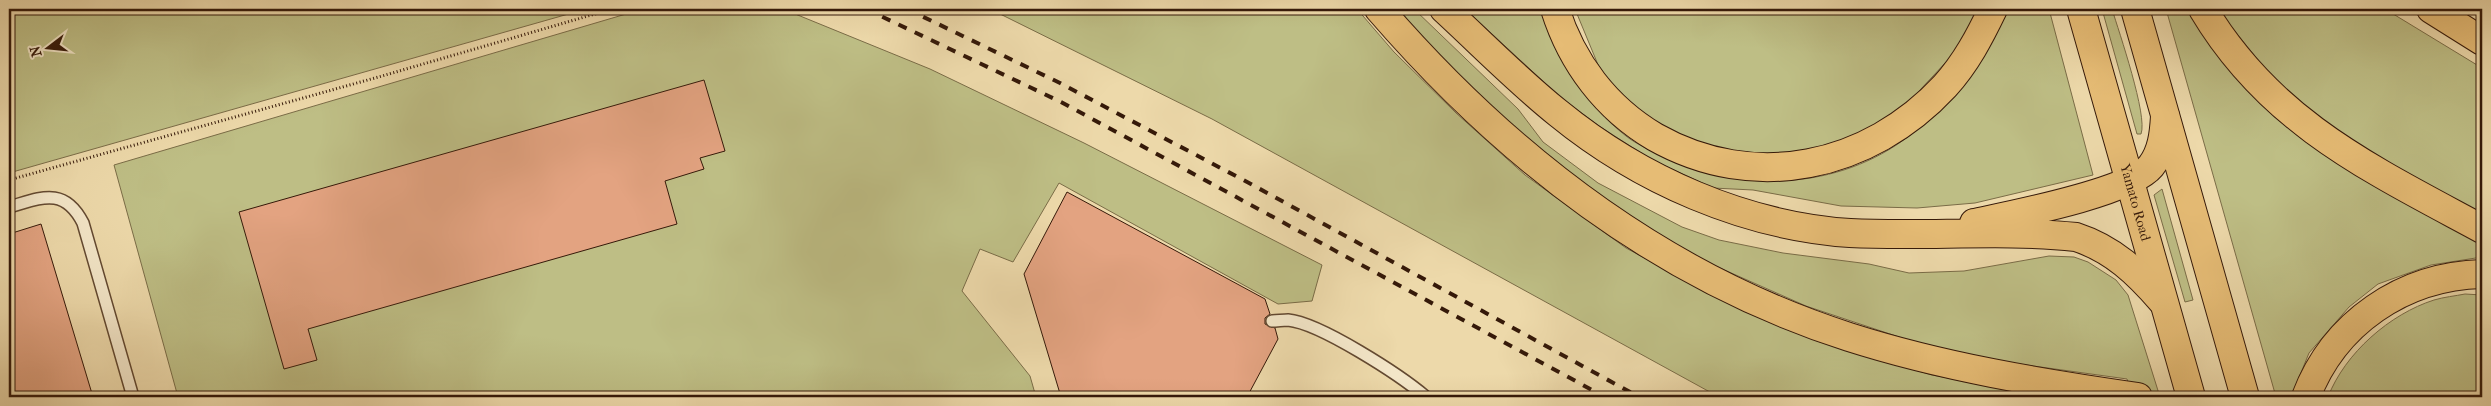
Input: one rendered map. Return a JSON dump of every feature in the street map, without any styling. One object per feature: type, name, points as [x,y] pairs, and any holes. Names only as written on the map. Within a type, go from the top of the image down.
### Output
[{"type":"main road","points":[[1379,9],[1448,84],[1528,158],[1616,223],[1703,274],[1806,322],[1885,348],[1969,370],[2131,396]]},
{"type":"main road","points":[[1444,9],[1511,73],[1559,114],[1626,162],[1681,189],[1737,211],[1822,230],[1880,234],[1926,233],[2076,237],[2097,244],[2125,262],[2162,301]]},
{"type":"main road","points":[[1555,9],[1566,38],[1588,77],[1608,101],[1630,120],[1666,142],[1695,156],[1729,165],[1766,168],[1800,165],[1833,157],[1870,142],[1913,116],[1945,86],[1961,66],[1975,45],[1993,9]]},
{"type":"main road","name":"Yamato Road","points":[[2080,9],[2191,397]]},
{"type":"main road","points":[[2135,9],[2245,397]]},
{"type":"main road","points":[[2203,9],[2233,54],[2287,110],[2307,126],[2364,164],[2482,229]]},
{"type":"main road","points":[[2431,9],[2482,41]]},
{"type":"main road","points":[[1926,233],[2014,214],[2129,183],[2144,174],[2158,156],[2165,116]]},
{"type":"main road","points":[[2306,397],[2316,375],[2332,349],[2354,325],[2379,304],[2424,283],[2438,279],[2482,274]]},
{"type":"lane","points":[[9,207],[46,196],[68,203],[78,213],[83,222],[133,397]]},
{"type":"lane","points":[[1272,321],[1288,320],[1307,325],[1372,358],[1426,397]]},
{"type":"path","points":[[9,180],[392,73],[612,9]]},
{"type":"green space","points":[[9,9],[586,9],[9,173]]},
{"type":"green space","points":[[643,9],[783,9],[930,69],[1084,143],[1322,265],[1312,301],[1278,304],[1059,183],[1013,262],[980,249],[962,291],[1030,376],[1036,397],[178,397],[114,165]]},
{"type":"green space","points":[[990,9],[1357,9],[1394,52],[1456,113],[1525,175],[1626,248],[1719,298],[1817,341],[1932,375],[2053,397],[1719,397],[1212,119]]},
{"type":"green space","points":[[1396,9],[1414,9],[1518,109],[1543,142],[1598,183],[1682,227],[1719,240],[1783,253],[1869,264],[1909,273],[1964,271],[2049,256],[2074,257],[2088,262],[2116,280],[2128,295],[2160,397],[2133,397],[2127,379],[1990,360],[1914,342],[1806,306],[1695,257],[1616,207],[1537,148],[1457,77]]},
{"type":"green space","points":[[1465,9],[1541,9],[1554,44],[1574,79],[1598,110],[1626,136],[1662,156],[1692,168],[1756,181],[1789,180],[1821,176],[1852,167],[1881,154],[1909,136],[1935,110],[1960,77],[2003,9],[2049,9],[2093,175],[1975,203],[1917,208],[1841,206],[1753,190],[1713,188],[1652,160],[1599,126],[1560,97]]},
{"type":"green space","points":[[1575,9],[1978,9],[1959,48],[1907,104],[1883,121],[1841,142],[1791,155],[1735,153],[1694,144],[1651,121],[1613,91],[1601,72]]},
{"type":"green space","points":[[2102,9],[2112,9],[2132,73],[2140,110],[2141,134],[2137,134]]},
{"type":"green space","points":[[2166,9],[2188,9],[2197,24],[2345,167],[2482,243],[2482,257],[2431,265],[2378,284],[2349,307],[2309,353],[2291,397],[2276,397]]},
{"type":"green space","points":[[2217,9],[2385,9],[2482,68],[2482,217],[2368,154],[2293,97],[2271,76]]},
{"type":"green space","points":[[2162,189],[2193,300],[2185,302],[2154,195]]},
{"type":"green space","points":[[2465,294],[2482,295],[2482,397],[2328,397],[2346,365],[2357,351],[2386,325],[2418,306],[2438,299]]},
{"type":"building","points":[[704,80],[725,151],[700,158],[704,169],[665,181],[677,224],[308,329],[317,360],[284,369],[239,212]]},
{"type":"building","points":[[1067,192],[1265,299],[1270,314],[1265,318],[1265,324],[1275,328],[1278,339],[1247,397],[1061,397],[1024,274]]},
{"type":"building","points":[[41,224],[93,397],[9,397],[9,234]]},
{"type":"railway","points":[[866,9],[1061,102],[1605,397]]},
{"type":"railway","points":[[907,9],[1060,83],[1249,183],[1639,397]]}]
